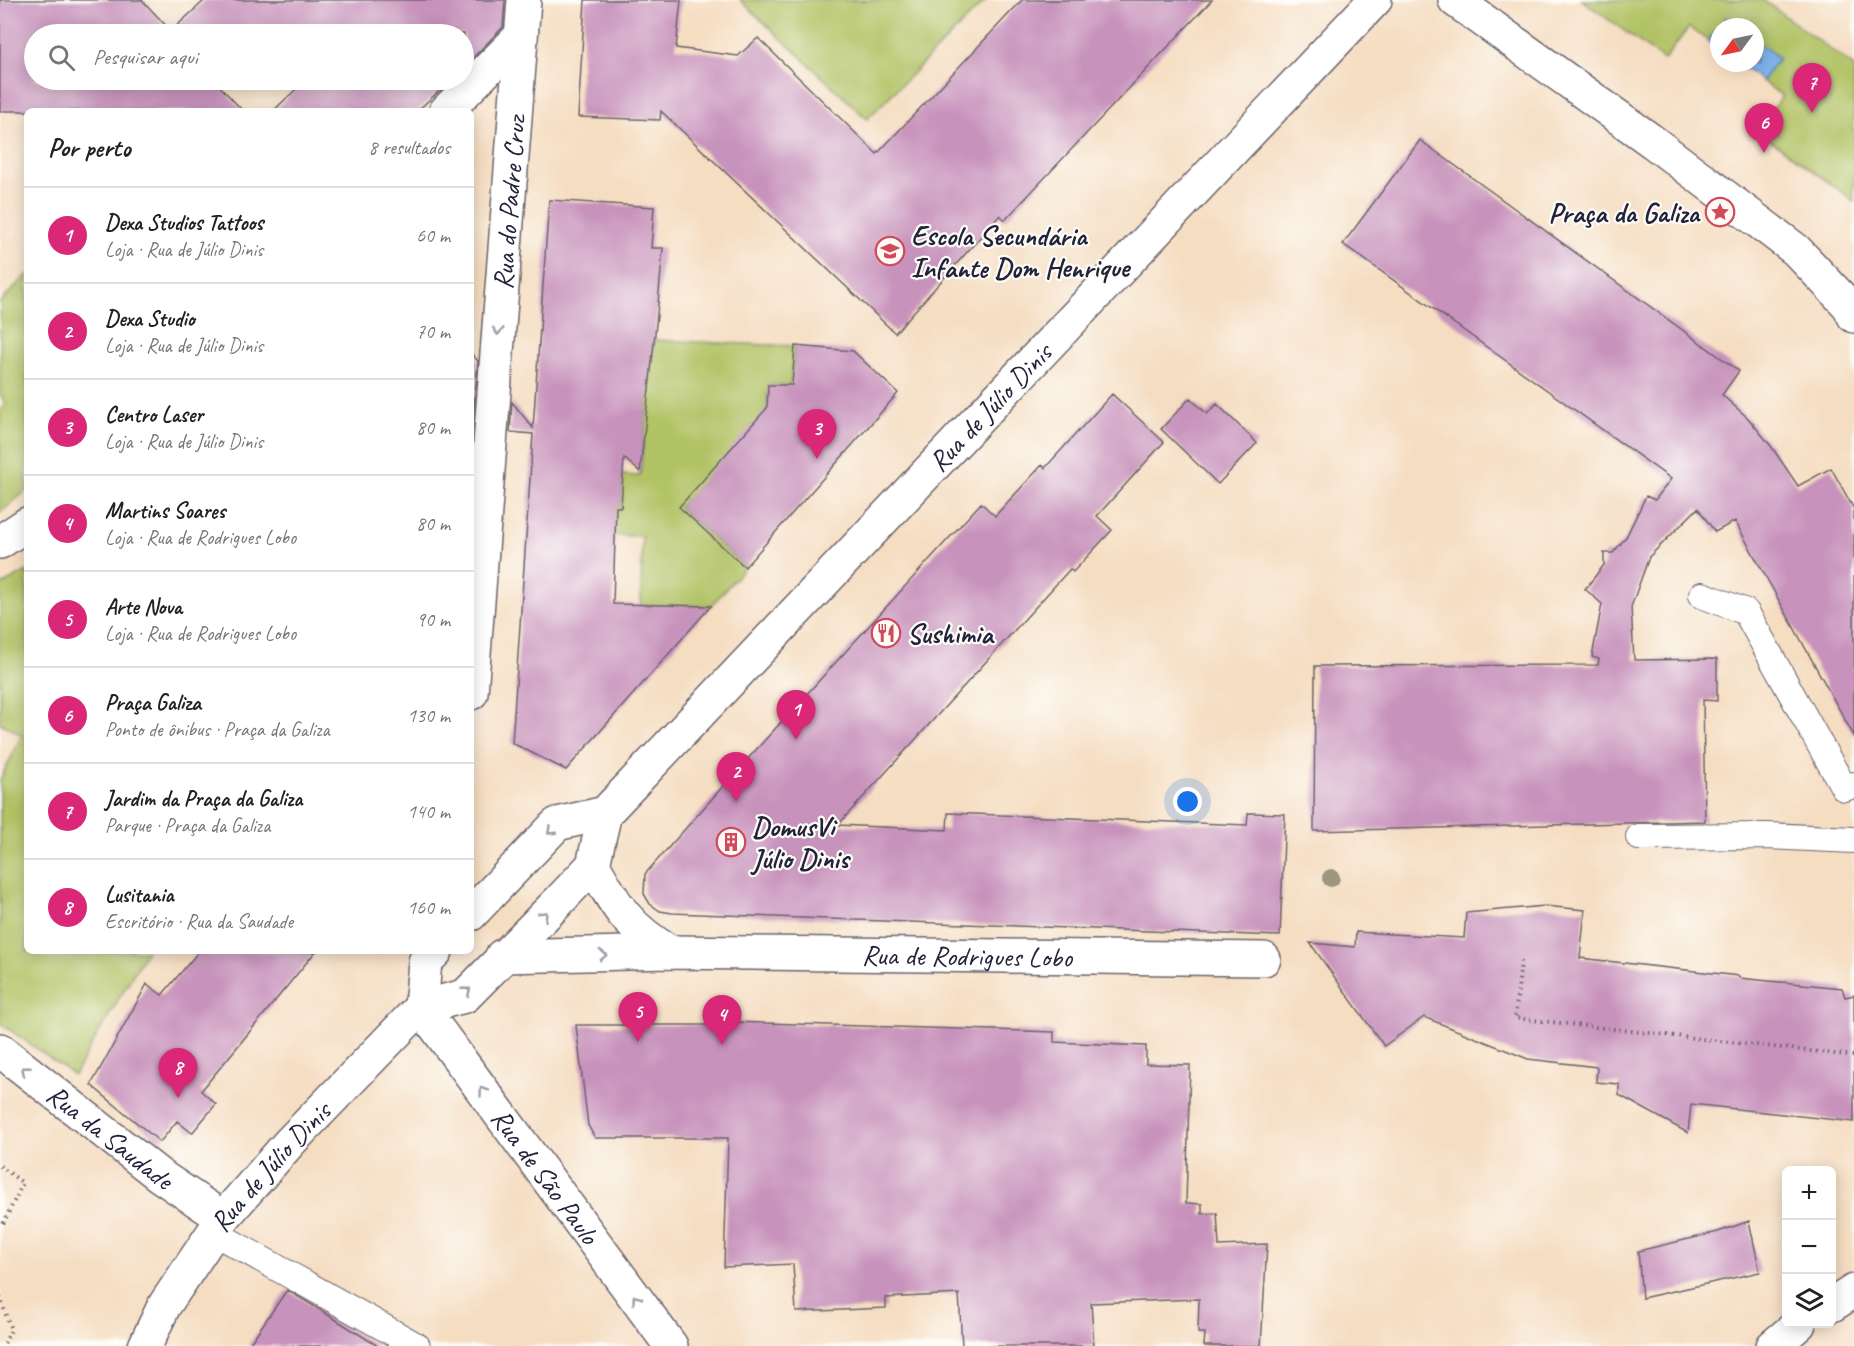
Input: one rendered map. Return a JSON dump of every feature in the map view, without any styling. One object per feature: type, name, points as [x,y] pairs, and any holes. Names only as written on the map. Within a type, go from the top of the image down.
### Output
[{"type":"main road","name":"Rua do Padre Cruz","points":[[474,653],[524,0]]},
{"type":"main road","name":"Rua de Júlio Dinis","points":[[605,813],[1375,0]]},
{"type":"main road","points":[[1455,0],[1653,142],[1796,250],[1852,307]]},
{"type":"main road","points":[[474,83],[520,37]]},
{"type":"main road","points":[[449,108],[467,90]]},
{"type":"main road","points":[[0,542],[24,527]]},
{"type":"main road","points":[[433,954],[425,963],[421,1007],[465,996],[593,864],[605,813],[557,824],[474,911]]},
{"type":"main road","points":[[593,864],[617,908],[645,937],[670,952]]},
{"type":"main road","name":"Rua de Rodrigues Lobo","points":[[502,956],[670,952],[1264,959]]},
{"type":"main road","name":"Rua de Júlio Dinis","points":[[145,1346],[164,1306],[218,1225],[290,1142],[421,1007]]},
{"type":"main road","name":"Rua de São Paulo","points":[[421,1007],[671,1346]]},
{"type":"main road","name":"Rua da Saudade","points":[[0,1050],[159,1175],[218,1225]]},
{"type":"main road","points":[[1836,1303],[1854,1292]]},
{"type":"main road","points":[[1773,1346],[1793,1328]]},
{"type":"lane","points":[[1702,595],[1746,612],[1844,788],[1854,785]]},
{"type":"lane","points":[[1639,837],[1768,836],[1854,840]]},
{"type":"lane","name":"Rua da Saudade","points":[[218,1225],[417,1346]]},
{"type":"path","points":[[1521,961],[1515,1018],[1854,1056]]},
{"type":"path","points":[[0,1166],[22,1183],[1,1227]]},
{"type":"path","points":[[0,1296],[11,1330],[3,1346]]},
{"type":"green space","points":[[740,0],[986,0],[867,119]]},
{"type":"green space","points":[[1582,0],[1763,0],[1854,67],[1854,201],[1757,130],[1782,96],[1750,72],[1764,72],[1764,18],[1710,18],[1710,42],[1689,27],[1664,60]]},
{"type":"green space","points":[[24,278],[24,493],[0,513],[0,410],[6,403],[0,395],[0,302]]},
{"type":"green space","points":[[654,340],[795,346],[790,385],[768,385],[766,419],[679,507],[745,567],[711,606],[641,605],[642,536],[593,535],[595,505],[621,507],[623,475],[640,476]]},
{"type":"green space","points":[[24,573],[24,954],[145,954],[74,1075],[0,1023],[0,780],[22,735],[0,723],[0,586]]},
{"type":"water","points":[[1764,47],[1779,58],[1762,81],[1750,72],[1764,72]]},
{"type":"building","points":[[0,0],[142,0],[164,24],[24,24],[24,90],[223,90],[240,108],[24,108],[24,111],[0,111]]},
{"type":"building","points":[[205,0],[505,0],[503,27],[474,57],[474,24],[179,24]]},
{"type":"building","points":[[585,0],[681,0],[676,48],[738,56],[758,38],[877,154],[1022,0],[1212,0],[1005,220],[1000,215],[895,333],[661,111],[660,120],[578,117]]},
{"type":"building","points":[[295,90],[440,90],[420,108],[276,108]]},
{"type":"building","points":[[1420,140],[1739,371],[1722,395],[1748,418],[1771,446],[1798,486],[1831,468],[1854,509],[1854,736],[1735,521],[1715,532],[1698,508],[1649,557],[1631,607],[1634,660],[1717,659],[1717,701],[1703,700],[1705,821],[1314,831],[1315,666],[1598,665],[1599,659],[1592,657],[1602,604],[1585,589],[1604,565],[1604,553],[1613,553],[1626,537],[1646,496],[1655,500],[1671,479],[1343,244]]},
{"type":"building","points":[[549,200],[654,207],[651,248],[663,248],[657,315],[640,472],[624,458],[621,507],[616,507],[613,604],[711,606],[566,770],[512,743],[533,434],[510,432],[512,402],[533,428]]},
{"type":"building","points":[[795,346],[853,351],[898,393],[745,567],[679,507],[767,408],[768,385],[792,385]]},
{"type":"building","points":[[474,356],[478,361],[474,406]]},
{"type":"building","points":[[1112,394],[1164,442],[1097,516],[1112,530],[1073,572],[1070,569],[838,825],[947,830],[948,813],[1247,825],[1248,813],[1285,814],[1280,936],[672,913],[660,911],[650,904],[644,894],[645,874],[733,775],[981,503],[995,516],[1042,465],[1045,468]]},
{"type":"building","points":[[1190,398],[1207,414],[1217,404],[1257,443],[1218,484],[1161,429]]},
{"type":"building","points":[[1545,906],[1585,910],[1580,958],[1842,988],[1845,997],[1854,995],[1854,1122],[1691,1104],[1688,1133],[1619,1095],[1619,1084],[1596,1082],[1597,1067],[1528,1059],[1424,1017],[1384,1046],[1310,943],[1355,947],[1356,932],[1464,938],[1466,913]]},
{"type":"building","points":[[196,954],[314,954],[201,1091],[216,1104],[192,1133],[177,1121],[160,1142],[91,1085],[147,984],[162,995]]},
{"type":"building","points":[[731,1022],[1054,1032],[1054,1042],[1146,1046],[1146,1064],[1190,1065],[1186,1203],[1202,1204],[1202,1214],[1217,1213],[1219,1246],[1267,1244],[1261,1346],[1204,1346],[1205,1333],[1198,1333],[1199,1299],[1091,1303],[1094,1346],[962,1346],[959,1294],[886,1298],[886,1308],[796,1312],[793,1264],[724,1267],[728,1138],[595,1138],[588,1125],[576,1025],[731,1025]]},
{"type":"building","points":[[1749,1221],[1760,1272],[1642,1298],[1638,1251],[1718,1232]]},
{"type":"building","points":[[287,1290],[314,1306],[378,1346],[248,1346]]},
{"type":"place","name":"Jardim da Praça da Galiza","points":[[1812,113]]},
{"type":"place","name":"Praça Galiza","points":[[1764,153]]},
{"type":"place","name":"Praça da Galiza","points":[[1720,212]]},
{"type":"place","name":"Escola Secundária Infante Dom Henrique","points":[[890,251]]},
{"type":"place","name":"Centro Laser","points":[[817,459]]},
{"type":"place","name":"Sushimia","points":[[886,633]]},
{"type":"place","name":"Dexa Studios Tattoos","points":[[796,740]]},
{"type":"place","name":"Dexa Studio","points":[[736,802]]},
{"type":"place","name":"DomusVi Júlio Dinis","points":[[731,842]]},
{"type":"place","name":"Arte Nova","points":[[638,1042]]},
{"type":"place","name":"Martins Soares","points":[[722,1045]]},
{"type":"place","name":"Lusitania","points":[[178,1098]]}]
